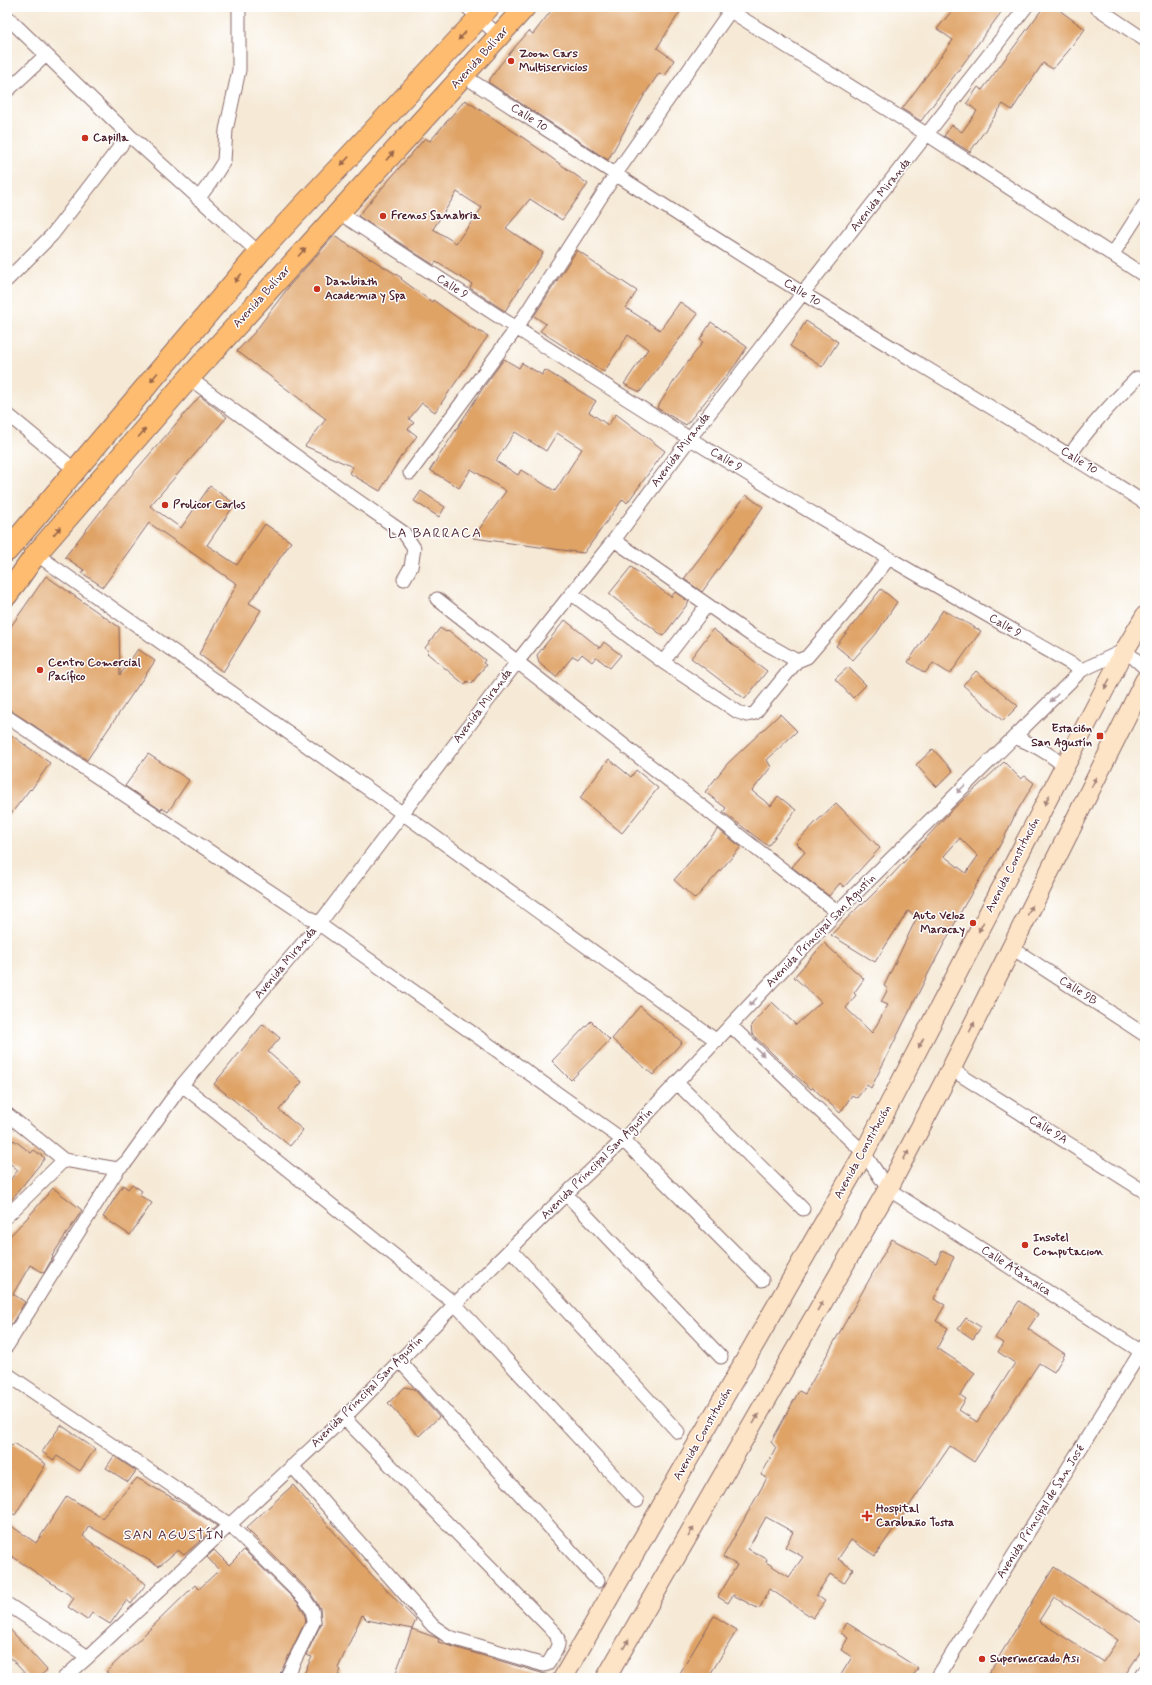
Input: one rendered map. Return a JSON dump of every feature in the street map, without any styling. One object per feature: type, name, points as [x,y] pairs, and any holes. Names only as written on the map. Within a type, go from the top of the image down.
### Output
[{"type":"main road","name":"Avenida Bolívar","points":[[7,595],[36,554],[189,378],[525,7]]},
{"type":"main road","points":[[7,551],[259,254],[478,10]]},
{"type":"street","name":"Avenida Miranda","points":[[7,1346],[118,1169],[127,1161],[182,1085],[319,924],[517,662],[614,540],[690,438],[928,135],[1026,7]]},
{"type":"street","points":[[1096,7],[1145,40]]},
{"type":"street","points":[[410,473],[516,328],[615,174],[729,8],[1145,276]]},
{"type":"street","points":[[198,199],[210,184],[224,161],[226,130],[239,70],[237,9]]},
{"type":"street","points":[[478,10],[500,36]]},
{"type":"street","points":[[7,17],[129,135],[259,254]]},
{"type":"street","points":[[7,91],[46,55]]},
{"type":"street","name":"Calle 10","points":[[464,76],[803,293],[1070,455],[1145,503]]},
{"type":"street","points":[[7,280],[52,235],[129,135]]},
{"type":"street","points":[[1113,254],[1145,204]]},
{"type":"street","name":"Calle 9","points":[[338,212],[516,328],[690,438],[889,558],[1082,670]]},
{"type":"street","points":[[189,378],[404,533],[414,548],[411,567],[404,579]]},
{"type":"street","points":[[1070,455],[1078,443],[1106,410],[1137,378]]},
{"type":"street","points":[[7,414],[75,470]]},
{"type":"street","points":[[614,540],[751,635],[797,661]]},
{"type":"street","points":[[36,554],[402,813],[717,1041]]},
{"type":"street","points":[[572,594],[663,662],[738,712],[747,715],[756,713],[797,661],[807,657],[855,601],[889,558]]},
{"type":"street","points":[[437,599],[837,912]]},
{"type":"street","points":[[663,662],[707,605]]},
{"type":"street","name":"Avenida Constitución","points":[[563,1678],[864,1152],[1064,766],[1125,650],[1145,616]]},
{"type":"street","points":[[1125,650],[1145,668]]},
{"type":"street","name":"Avenida Principal San Agustín","points":[[64,1678],[344,1418],[455,1304],[623,1140],[837,912],[1082,670],[1125,650]]},
{"type":"street","points":[[606,1678],[888,1189],[951,1069],[1145,680]]},
{"type":"street","points":[[7,717],[319,924],[623,1140],[762,1280]]},
{"type":"street","points":[[1014,737],[1053,756],[1064,766]]},
{"type":"street","name":"Calle 9B","points":[[1012,948],[1145,1035]]},
{"type":"street","points":[[731,1026],[864,1152],[888,1189]]},
{"type":"street","name":"Calle 9A","points":[[951,1069],[1145,1192]]},
{"type":"street","points":[[677,1083],[803,1209]]},
{"type":"street","points":[[182,1085],[455,1304],[637,1501]]},
{"type":"street","points":[[7,1114],[64,1160],[118,1169]]},
{"type":"street","points":[[7,1216],[64,1160]]},
{"type":"street","name":"Calle Atamaica","points":[[888,1189],[1144,1350]]},
{"type":"street","points":[[566,1194],[721,1357]]},
{"type":"street","points":[[511,1250],[678,1432]]},
{"type":"street","name":"Avenida Principal de San José","points":[[937,1678],[1144,1350]]},
{"type":"street","points":[[399,1360],[598,1581]]},
{"type":"street","points":[[7,1374],[230,1525],[304,1598],[312,1610],[314,1622],[286,1678]]},
{"type":"street","points":[[292,1466],[433,1626],[449,1637],[537,1664],[548,1664],[559,1644],[555,1633],[344,1418]]},
{"type":"street","points":[[7,1604],[88,1657]]},
{"type":"street","points":[[1141,1678],[1145,1671]]},
{"type":"building","points":[[554,7],[683,7],[657,48],[674,60],[665,76],[659,73],[645,94],[608,160],[488,82],[499,66],[529,31],[533,34]]},
{"type":"building","points":[[955,7],[1005,7],[921,121],[902,109],[953,40],[937,29]]},
{"type":"building","points":[[1055,7],[1085,29],[1070,49],[1053,69],[1043,63],[1012,110],[1003,104],[970,152],[944,136],[952,125],[962,132],[977,111],[967,103],[978,87],[982,90],[1043,8]]},
{"type":"building","points":[[465,100],[525,139],[588,184],[562,220],[530,199],[506,228],[543,253],[505,311],[470,288],[472,284],[436,262],[434,265],[358,216],[425,138],[430,141]],"holes":[[[457,192],[482,208],[456,243],[433,229]]]},
{"type":"building","points":[[334,236],[402,278],[401,279],[432,302],[433,300],[469,326],[488,336],[435,412],[422,403],[409,419],[414,423],[408,429],[417,436],[401,456],[380,491],[349,473],[353,467],[305,446],[326,419],[237,351],[254,333],[290,285]]},
{"type":"building","points":[[577,250],[589,258],[588,259],[637,291],[626,308],[660,330],[680,302],[698,314],[640,392],[624,384],[648,349],[628,335],[604,372],[540,331],[546,324],[534,316]]},
{"type":"building","points":[[806,321],[838,342],[822,367],[790,346]]},
{"type":"building","points":[[711,322],[747,347],[736,364],[686,425],[657,408],[676,378],[703,342],[700,340]]},
{"type":"building","points":[[504,359],[519,368],[522,363],[542,375],[545,370],[596,401],[589,412],[608,425],[616,414],[665,451],[627,503],[623,499],[584,553],[473,538],[506,491],[471,469],[459,488],[430,470],[483,388]],"holes":[[[515,432],[546,451],[557,433],[582,449],[555,491],[521,470],[518,475],[496,461]]]},
{"type":"building","points":[[200,396],[227,417],[150,506],[181,528],[210,486],[235,504],[207,545],[237,565],[265,524],[291,542],[249,603],[261,610],[223,672],[199,654],[237,584],[149,523],[103,587],[82,573],[84,570],[65,557],[104,507]]},
{"type":"building","points":[[421,491],[445,507],[439,517],[414,501]]},
{"type":"building","points":[[746,495],[763,507],[702,592],[684,579]]},
{"type":"building","points":[[631,567],[671,597],[675,592],[689,602],[663,636],[609,594]]},
{"type":"building","points":[[46,576],[119,627],[120,675],[138,649],[155,661],[87,760],[7,708],[7,632]]},
{"type":"building","points":[[881,589],[897,602],[876,634],[853,660],[836,646]]},
{"type":"building","points":[[943,610],[981,631],[950,674],[933,663],[925,673],[908,662]]},
{"type":"building","points":[[565,620],[600,648],[604,642],[621,655],[610,668],[596,657],[592,662],[582,654],[578,659],[573,656],[556,677],[539,663],[537,655]]},
{"type":"building","points":[[440,628],[446,632],[448,630],[485,660],[483,663],[486,665],[471,684],[467,681],[465,685],[427,653],[429,651],[425,648]]},
{"type":"building","points":[[713,629],[767,671],[745,699],[691,658]]},
{"type":"building","points":[[848,667],[866,685],[853,698],[835,679]]},
{"type":"building","points":[[976,671],[1018,706],[1003,721],[963,685]]},
{"type":"building","points":[[780,714],[797,731],[767,760],[771,767],[752,791],[771,806],[778,796],[796,810],[768,846],[723,812],[726,808],[705,792],[727,764]]},
{"type":"building","points":[[7,732],[50,763],[31,790],[30,789],[7,819]]},
{"type":"building","points":[[933,749],[953,771],[937,787],[916,765]]},
{"type":"building","points":[[148,754],[189,780],[168,812],[162,808],[161,810],[125,786]]},
{"type":"building","points":[[609,759],[631,777],[636,770],[658,788],[622,833],[580,798]]},
{"type":"building","points":[[1004,762],[1021,779],[1025,776],[1034,783],[1016,813],[1003,840],[964,906],[871,1088],[867,1085],[857,1098],[852,1095],[840,1113],[813,1088],[811,1089],[795,1075],[752,1034],[751,1025],[772,1002],[796,1025],[821,1002],[794,977],[824,943],[864,979],[854,993],[856,995],[846,1008],[872,1033],[888,1005],[881,1002],[888,989],[884,986],[917,917],[908,911],[875,962],[831,935],[892,875],[950,812]],"holes":[[[960,838],[978,856],[966,873],[944,856]]]},
{"type":"building","points":[[836,803],[880,848],[844,887],[840,883],[829,896],[792,867],[805,852],[796,843]]},
{"type":"building","points":[[718,829],[741,847],[695,899],[674,880]]},
{"type":"building","points":[[640,1006],[682,1042],[653,1075],[612,1039]]},
{"type":"building","points":[[591,1021],[610,1040],[571,1080],[552,1061]]},
{"type":"building","points":[[263,1024],[280,1038],[268,1052],[302,1082],[279,1110],[303,1130],[290,1146],[214,1084]]},
{"type":"building","points":[[14,1140],[31,1153],[34,1150],[45,1158],[7,1205],[7,1184],[18,1170],[7,1161],[7,1149]]},
{"type":"building","points":[[132,1184],[142,1191],[139,1195],[152,1203],[130,1235],[103,1217],[123,1185],[128,1189]]},
{"type":"building","points":[[53,1188],[82,1210],[52,1256],[53,1257],[44,1273],[30,1265],[13,1294],[25,1302],[7,1331],[7,1239]]},
{"type":"building","points":[[892,1239],[936,1263],[942,1251],[954,1257],[934,1299],[945,1305],[936,1321],[948,1328],[937,1348],[975,1373],[960,1395],[966,1399],[959,1410],[977,1422],[1015,1363],[998,1352],[1003,1343],[995,1338],[1019,1301],[1038,1314],[1028,1329],[1065,1354],[1054,1372],[1039,1363],[974,1462],[950,1446],[875,1556],[851,1540],[838,1559],[853,1569],[844,1583],[830,1574],[816,1595],[825,1601],[813,1618],[770,1589],[759,1609],[733,1595],[728,1603],[718,1597],[737,1565],[723,1557],[767,1478],[761,1475],[776,1448],[771,1442],[799,1391],[805,1394]],"holes":[[[766,1517],[793,1532],[785,1547],[803,1557],[789,1577],[766,1562],[767,1559],[748,1549]]]},
{"type":"building","points":[[966,1318],[981,1327],[973,1339],[958,1329]]},
{"type":"building","points":[[405,1387],[414,1389],[439,1417],[419,1436],[388,1403]]},
{"type":"building","points":[[61,1425],[95,1449],[80,1471],[57,1456],[54,1460],[42,1452]]},
{"type":"building","points":[[7,1443],[12,1446],[14,1443],[46,1464],[15,1515],[7,1510]]},
{"type":"building","points":[[114,1456],[136,1471],[128,1482],[106,1468]]},
{"type":"building","points":[[137,1478],[187,1506],[217,1526],[184,1555],[178,1550],[159,1566],[89,1526],[83,1536],[146,1584],[131,1604],[127,1600],[110,1624],[92,1613],[87,1620],[68,1607],[74,1598],[7,1553],[7,1523],[36,1543],[67,1496],[102,1518]]},
{"type":"building","points":[[293,1485],[367,1570],[416,1620],[412,1629],[367,1620],[362,1615],[338,1668],[341,1670],[337,1678],[302,1678],[312,1657],[306,1655],[321,1624],[320,1608],[310,1592],[246,1528]]},
{"type":"building","points":[[214,1550],[229,1565],[244,1550],[298,1603],[304,1613],[306,1620],[278,1678],[117,1678],[106,1672],[195,1585],[199,1589],[219,1570],[207,1557]]},
{"type":"building","points":[[1054,1567],[1145,1625],[1145,1645],[1123,1678],[986,1678]],"holes":[[[1054,1597],[1118,1640],[1103,1662],[1039,1621]]]},
{"type":"building","points":[[714,1616],[737,1630],[708,1678],[677,1678]]},
{"type":"building","points":[[847,1623],[918,1668],[912,1678],[839,1678],[852,1657],[841,1650],[848,1638],[841,1633]]},
{"type":"building","points":[[7,1626],[47,1670],[38,1678],[29,1678],[7,1654]]},
{"type":"building","points":[[412,1629],[437,1638],[439,1640],[438,1642],[548,1675],[548,1678],[394,1678]]},
{"type":"place","name":"Zoom Cars Multiservicios","points":[[511,61]]},
{"type":"place","name":"Capilla","points":[[85,138]]},
{"type":"place","name":"Frenos Sanabria","points":[[383,216]]},
{"type":"place","name":"Dambiath Academia y Spa","points":[[317,289]]},
{"type":"place","name":"Prolicor Carlos","points":[[165,505]]},
{"type":"place","name":"Centro Comercial Pacífico","points":[[40,670]]},
{"type":"place","name":"Estación San Agustín","points":[[1100,736]]},
{"type":"place","name":"Auto Veloz Maracay","points":[[973,923]]},
{"type":"place","name":"Insotel Computacion","points":[[1025,1245]]},
{"type":"place","name":"Hospital Carabaño Tosta","points":[[867,1516]]},
{"type":"place","name":"Supermercado Asi","points":[[982,1659]]},
{"type":"district","name":"LA BARRACA","points":[[435,533]]},
{"type":"district","name":"SAN AGUSTÍN","points":[[174,1535]]}]
